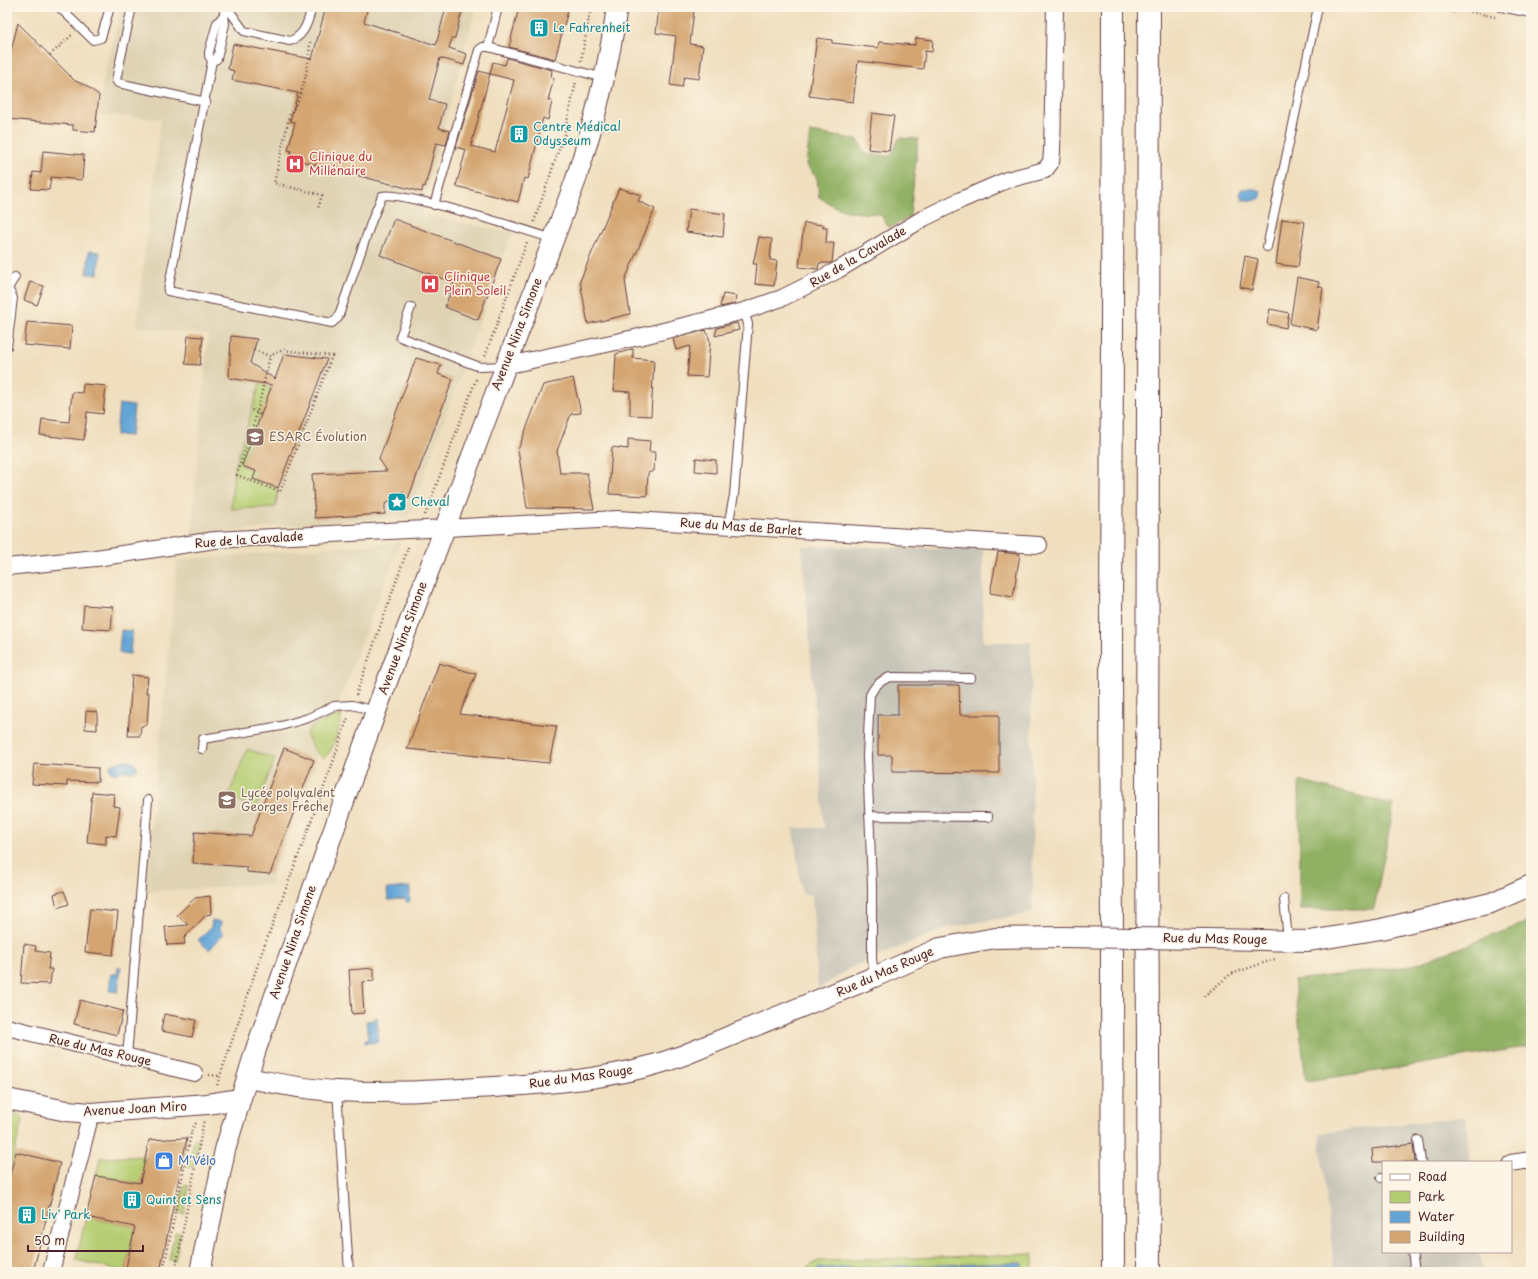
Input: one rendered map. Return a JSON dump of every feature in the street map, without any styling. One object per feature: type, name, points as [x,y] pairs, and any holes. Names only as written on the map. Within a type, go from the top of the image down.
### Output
[{"type":"highway","points":[[1113,7],[1111,637],[1113,1272]]},
{"type":"highway","points":[[1149,7],[1147,830],[1150,1272]]},
{"type":"street","name":"Avenue Nina Simone","points":[[200,1272],[225,1150],[240,1099],[376,711],[504,366],[554,239],[593,126],[611,51],[617,7]]},
{"type":"street","name":"Rue de la Cavalade","points":[[504,366],[639,337],[744,311],[809,286],[924,218],[961,200],[1007,180],[1045,170],[1051,162],[1052,152],[1055,7]]},
{"type":"street","name":"Rue du Mas de Barlet","points":[[444,528],[618,519],[1039,545]]},
{"type":"street","name":"Rue de la Cavalade","points":[[7,567],[96,558],[215,540],[444,528]]},
{"type":"street","name":"Rue du Mas Rouge","points":[[247,1078],[337,1091],[417,1091],[553,1083],[631,1071],[660,1064],[874,977],[940,948],[995,938],[1062,937],[1207,939],[1283,949],[1309,941],[1381,929],[1491,903],[1531,885]]},
{"type":"street","name":"Rue du Mas Rouge","points":[[7,1027],[194,1073]]},
{"type":"street","name":"Avenue Joan Miro","points":[[7,1099],[67,1111],[90,1113],[207,1104],[240,1099]]},
{"type":"street","points":[[51,1272],[90,1113]]},
{"type":"street","points":[[1512,1163],[1531,1160]]},
{"type":"lane","points":[[59,7],[93,40],[101,38],[110,7]]},
{"type":"lane","points":[[132,7],[116,80],[118,83],[206,102]]},
{"type":"lane","points":[[226,7],[223,16],[225,24],[217,59],[212,61],[206,102],[168,291],[332,323],[338,318],[372,220],[382,196],[387,194],[434,205],[554,239]]},
{"type":"lane","points":[[226,7],[244,31],[290,41],[295,39],[306,26],[312,7]]},
{"type":"lane","points":[[488,47],[498,7]]},
{"type":"lane","points":[[1267,247],[1318,7]]},
{"type":"lane","points":[[1501,7],[1531,14]]},
{"type":"lane","points":[[434,205],[476,57],[479,50],[483,47],[488,47],[605,78]]},
{"type":"lane","points":[[7,346],[13,298],[8,287],[15,277]]},
{"type":"lane","points":[[411,307],[400,337],[480,367],[504,366]]},
{"type":"lane","points":[[728,526],[734,495],[748,324],[744,311]]},
{"type":"lane","points":[[874,977],[872,958],[868,703],[873,688],[880,681],[890,677],[971,678]]},
{"type":"lane","points":[[202,749],[203,739],[281,726],[308,718],[334,706],[352,705],[376,711]]},
{"type":"lane","points":[[127,1057],[148,800]]},
{"type":"lane","points":[[869,816],[988,817]]},
{"type":"lane","points":[[1283,949],[1284,899]]},
{"type":"lane","points":[[337,1091],[349,1272]]},
{"type":"lane","points":[[1418,1140],[1421,1161]]},
{"type":"lane","points":[[1412,1253],[1415,1272]]},
{"type":"path","points":[[163,1272],[192,1129],[221,1076],[261,955],[330,771],[352,705],[531,232],[564,135],[579,71],[591,7]]},
{"type":"path","points":[[1453,7],[1500,18]]},
{"type":"path","points":[[50,55],[80,28]]},
{"type":"path","points":[[309,56],[298,104],[290,113],[274,183],[322,195],[318,209]]},
{"type":"path","points":[[254,350],[270,356],[283,350],[332,356],[280,492],[237,475],[257,412],[270,356]]},
{"type":"path","points":[[252,410],[261,414]]},
{"type":"path","points":[[1204,996],[1231,974],[1283,949]]},
{"type":"path","points":[[175,1272],[207,1104]]},
{"type":"shaded area","name":"Clinique du Millénaire","points":[[122,7],[476,7],[421,214],[512,233],[409,517],[278,526],[191,538],[208,335],[136,327],[161,119],[98,115],[103,80]]},
{"type":"shaded area","name":"Lycée polyvalent Georges Frêche","points":[[400,542],[270,884],[145,892],[177,560]]},
{"type":"shaded area","points":[[802,546],[983,549],[983,642],[1031,642],[1033,913],[949,927],[854,966],[818,989],[812,895],[802,894],[793,828],[824,828]]},
{"type":"shaded area","points":[[1465,1117],[1470,1161],[1382,1161],[1382,1253],[1480,1253],[1482,1272],[1335,1272],[1319,1133]]},
{"type":"green space","points":[[810,132],[858,140],[865,154],[891,156],[899,138],[918,139],[910,217],[889,228],[880,214],[848,211],[835,207],[819,197],[817,178],[806,165]]},
{"type":"green space","points":[[260,383],[271,388],[242,466],[256,471],[254,479],[278,488],[276,507],[231,509],[234,469]]},
{"type":"green space","points":[[342,714],[334,743],[324,758],[316,752],[306,734],[312,726]]},
{"type":"green space","points":[[247,749],[275,759],[256,808],[228,797]]},
{"type":"green space","points":[[1299,781],[1394,805],[1374,909],[1300,909]]},
{"type":"green space","points":[[1531,921],[1531,1046],[1391,1069],[1306,1081],[1294,980],[1411,966]]},
{"type":"green space","points":[[7,1114],[23,1117],[7,1183]]},
{"type":"green space","points":[[194,1139],[199,1140],[193,1168],[188,1167]]},
{"type":"green space","points":[[145,1156],[144,1162],[149,1162],[144,1184],[96,1176],[100,1158]]},
{"type":"green space","points":[[184,1185],[189,1186],[184,1214],[178,1213]]},
{"type":"green space","points":[[86,1217],[135,1227],[125,1272],[76,1260]]},
{"type":"green space","points":[[175,1232],[181,1233],[175,1261],[169,1260]]},
{"type":"green space","points":[[1033,1254],[1033,1272],[800,1272],[818,1261]]},
{"type":"water","points":[[1243,189],[1254,189],[1261,192],[1261,197],[1256,200],[1242,200],[1240,193]]},
{"type":"water","points":[[89,251],[100,252],[98,274],[87,274]]},
{"type":"water","points":[[119,404],[134,406],[131,436],[116,435]]},
{"type":"water","points":[[121,630],[132,631],[130,654],[119,653]]},
{"type":"water","points":[[123,760],[131,761],[137,766],[137,770],[133,772],[121,771],[117,774],[112,773],[110,769],[111,765]]},
{"type":"water","points":[[410,887],[410,901],[408,903],[404,899],[388,900],[387,889]]},
{"type":"water","points":[[212,920],[221,922],[220,930],[224,934],[209,950],[198,940],[211,927]]},
{"type":"water","points":[[118,967],[121,967],[118,992],[109,991],[111,974],[117,974]]},
{"type":"water","points":[[377,1017],[379,1042],[365,1043],[365,1040],[368,1040],[366,1021],[374,1020],[374,1018]]},
{"type":"water","points":[[1022,1263],[1022,1272],[812,1272],[819,1268]]},
{"type":"building","name":"Clinique du Millénaire","points":[[326,7],[368,7],[364,22],[436,45],[446,7],[463,7],[455,38],[452,38],[449,48],[467,54],[464,65],[440,58],[429,100],[445,104],[439,128],[450,131],[446,145],[436,143],[425,187],[423,186],[422,192],[289,158],[291,151],[288,150],[295,122],[290,121],[298,93],[232,80],[234,71],[228,69],[233,44],[312,59]]},
{"type":"building","name":"Le Fahrenheit","points":[[519,7],[569,7],[555,59],[509,47]]},
{"type":"building","points":[[659,7],[694,10],[690,44],[703,46],[699,79],[684,77],[682,87],[670,85],[676,36],[656,33]]},
{"type":"building","points":[[18,23],[75,81],[85,85],[99,95],[95,132],[73,130],[73,125],[7,119],[7,66]]},
{"type":"building","points":[[817,38],[832,40],[832,43],[878,48],[879,42],[915,45],[916,38],[933,40],[932,52],[925,51],[923,69],[858,61],[853,102],[809,96]]},
{"type":"building","name":"Centre Médical Odysseum","points":[[507,58],[552,70],[551,77],[554,78],[548,100],[552,101],[548,120],[543,118],[528,179],[524,178],[518,202],[456,186],[466,150],[456,147],[479,71],[490,74],[493,62],[505,65]],"holes":[[[490,74],[514,80],[495,152],[471,146]]]},
{"type":"building","points":[[872,113],[894,116],[889,151],[868,149]]},
{"type":"building","points":[[43,151],[84,155],[82,180],[51,177],[49,190],[31,189],[33,172],[41,173]]},
{"type":"building","points":[[619,188],[641,195],[638,201],[655,209],[625,280],[630,314],[588,324],[580,281]]},
{"type":"building","points":[[689,209],[725,214],[723,237],[686,232]]},
{"type":"building","points":[[394,219],[501,259],[478,320],[445,307],[454,283],[380,255]]},
{"type":"building","points":[[1282,219],[1305,222],[1298,267],[1276,264]]},
{"type":"building","points":[[804,223],[824,225],[823,228],[827,228],[826,243],[834,243],[832,263],[819,263],[818,269],[799,267]]},
{"type":"building","points":[[759,237],[772,239],[770,260],[777,261],[774,286],[755,284],[757,264],[753,264]]},
{"type":"building","points":[[1245,256],[1258,259],[1252,290],[1240,287]]},
{"type":"building","points":[[1297,277],[1319,282],[1318,286],[1323,288],[1317,330],[1290,324]]},
{"type":"building","points":[[30,282],[44,286],[37,305],[24,300]]},
{"type":"building","points":[[723,294],[736,296],[735,304],[720,307]]},
{"type":"building","points":[[1270,309],[1289,313],[1286,328],[1267,324]]},
{"type":"building","points":[[27,322],[72,326],[70,349],[24,345]]},
{"type":"building","points":[[737,323],[739,330],[715,336],[717,328]]},
{"type":"building","points":[[706,330],[710,341],[707,377],[687,376],[690,346],[676,350],[673,339]]},
{"type":"building","points":[[188,336],[203,337],[200,365],[185,364]]},
{"type":"building","points":[[231,336],[257,339],[250,363],[275,379],[284,354],[327,359],[278,488],[253,479],[256,471],[242,466],[272,385],[229,378]]},
{"type":"building","points":[[633,349],[633,358],[654,360],[651,416],[630,415],[630,392],[614,391],[616,354]]},
{"type":"building","points":[[416,358],[441,365],[438,374],[453,379],[408,499],[403,491],[385,504],[385,514],[315,518],[312,474],[387,471],[379,459]]},
{"type":"building","points":[[573,378],[581,413],[571,414],[557,451],[560,473],[587,473],[594,509],[527,508],[518,450],[543,385]]},
{"type":"building","points":[[83,384],[106,386],[103,414],[87,412],[84,440],[40,435],[42,419],[69,422],[72,392],[82,393]]},
{"type":"building","points":[[628,439],[650,441],[649,452],[655,452],[654,471],[648,473],[647,496],[609,494],[612,447],[628,449]]},
{"type":"building","points":[[696,458],[716,460],[716,473],[695,471]]},
{"type":"building","points":[[998,552],[1020,554],[1013,597],[990,593]]},
{"type":"building","points":[[84,605],[113,607],[111,630],[82,628]]},
{"type":"building","points":[[439,663],[476,674],[460,714],[557,726],[549,763],[407,749]]},
{"type":"building","points":[[132,675],[148,677],[146,693],[149,693],[147,725],[141,726],[140,736],[128,736]]},
{"type":"building","points":[[898,685],[959,685],[960,715],[999,715],[999,773],[892,772],[892,755],[878,755],[878,715],[898,715]]},
{"type":"building","points":[[86,711],[97,712],[97,730],[85,729]]},
{"type":"building","points":[[284,748],[314,760],[270,874],[247,872],[247,867],[193,863],[195,832],[251,836]]},
{"type":"building","points":[[34,764],[98,768],[98,782],[67,781],[67,786],[32,784]]},
{"type":"building","points":[[92,792],[114,794],[113,806],[120,807],[116,836],[106,835],[106,844],[87,842]]},
{"type":"building","points":[[64,891],[69,904],[57,908],[54,894]]},
{"type":"building","points":[[210,896],[211,914],[206,915],[184,938],[185,944],[167,945],[165,927],[188,925],[177,915],[195,898]]},
{"type":"building","points":[[90,909],[118,912],[113,955],[85,952]]},
{"type":"building","points":[[24,944],[36,946],[35,951],[50,953],[48,969],[52,969],[50,984],[21,983]]},
{"type":"building","points":[[374,968],[374,981],[362,982],[364,1013],[352,1014],[349,970]]},
{"type":"building","points":[[80,1000],[123,1011],[117,1035],[74,1024]]},
{"type":"building","points":[[164,1014],[196,1020],[192,1037],[161,1031]]},
{"type":"building","name":"Quint et Sens","points":[[187,1138],[160,1272],[125,1272],[135,1227],[86,1217],[96,1176],[140,1183],[149,1140]]},
{"type":"building","points":[[1413,1144],[1415,1161],[1373,1162],[1372,1149]]},
{"type":"building","name":"Liv' Park","points":[[16,1152],[60,1163],[33,1272],[7,1272],[7,1186]]},
{"type":"place","name":"Le Fahrenheit","points":[[539,28]]},
{"type":"place","name":"Centre Médical Odysseum","points":[[519,134]]},
{"type":"place","name":"Clinique du Millénaire","points":[[295,164]]},
{"type":"place","name":"Clinique Plein Soleil","points":[[430,284]]},
{"type":"place","name":"ESARC Évolution","points":[[255,437]]},
{"type":"place","name":"Cheval","points":[[397,502]]},
{"type":"place","name":"Lycée polyvalent Georges Frêche","points":[[227,800]]},
{"type":"place","name":"M'Vélo","points":[[164,1161]]},
{"type":"place","name":"Quint et Sens","points":[[132,1200]]},
{"type":"place","name":"Liv' Park","points":[[27,1215]]}]
